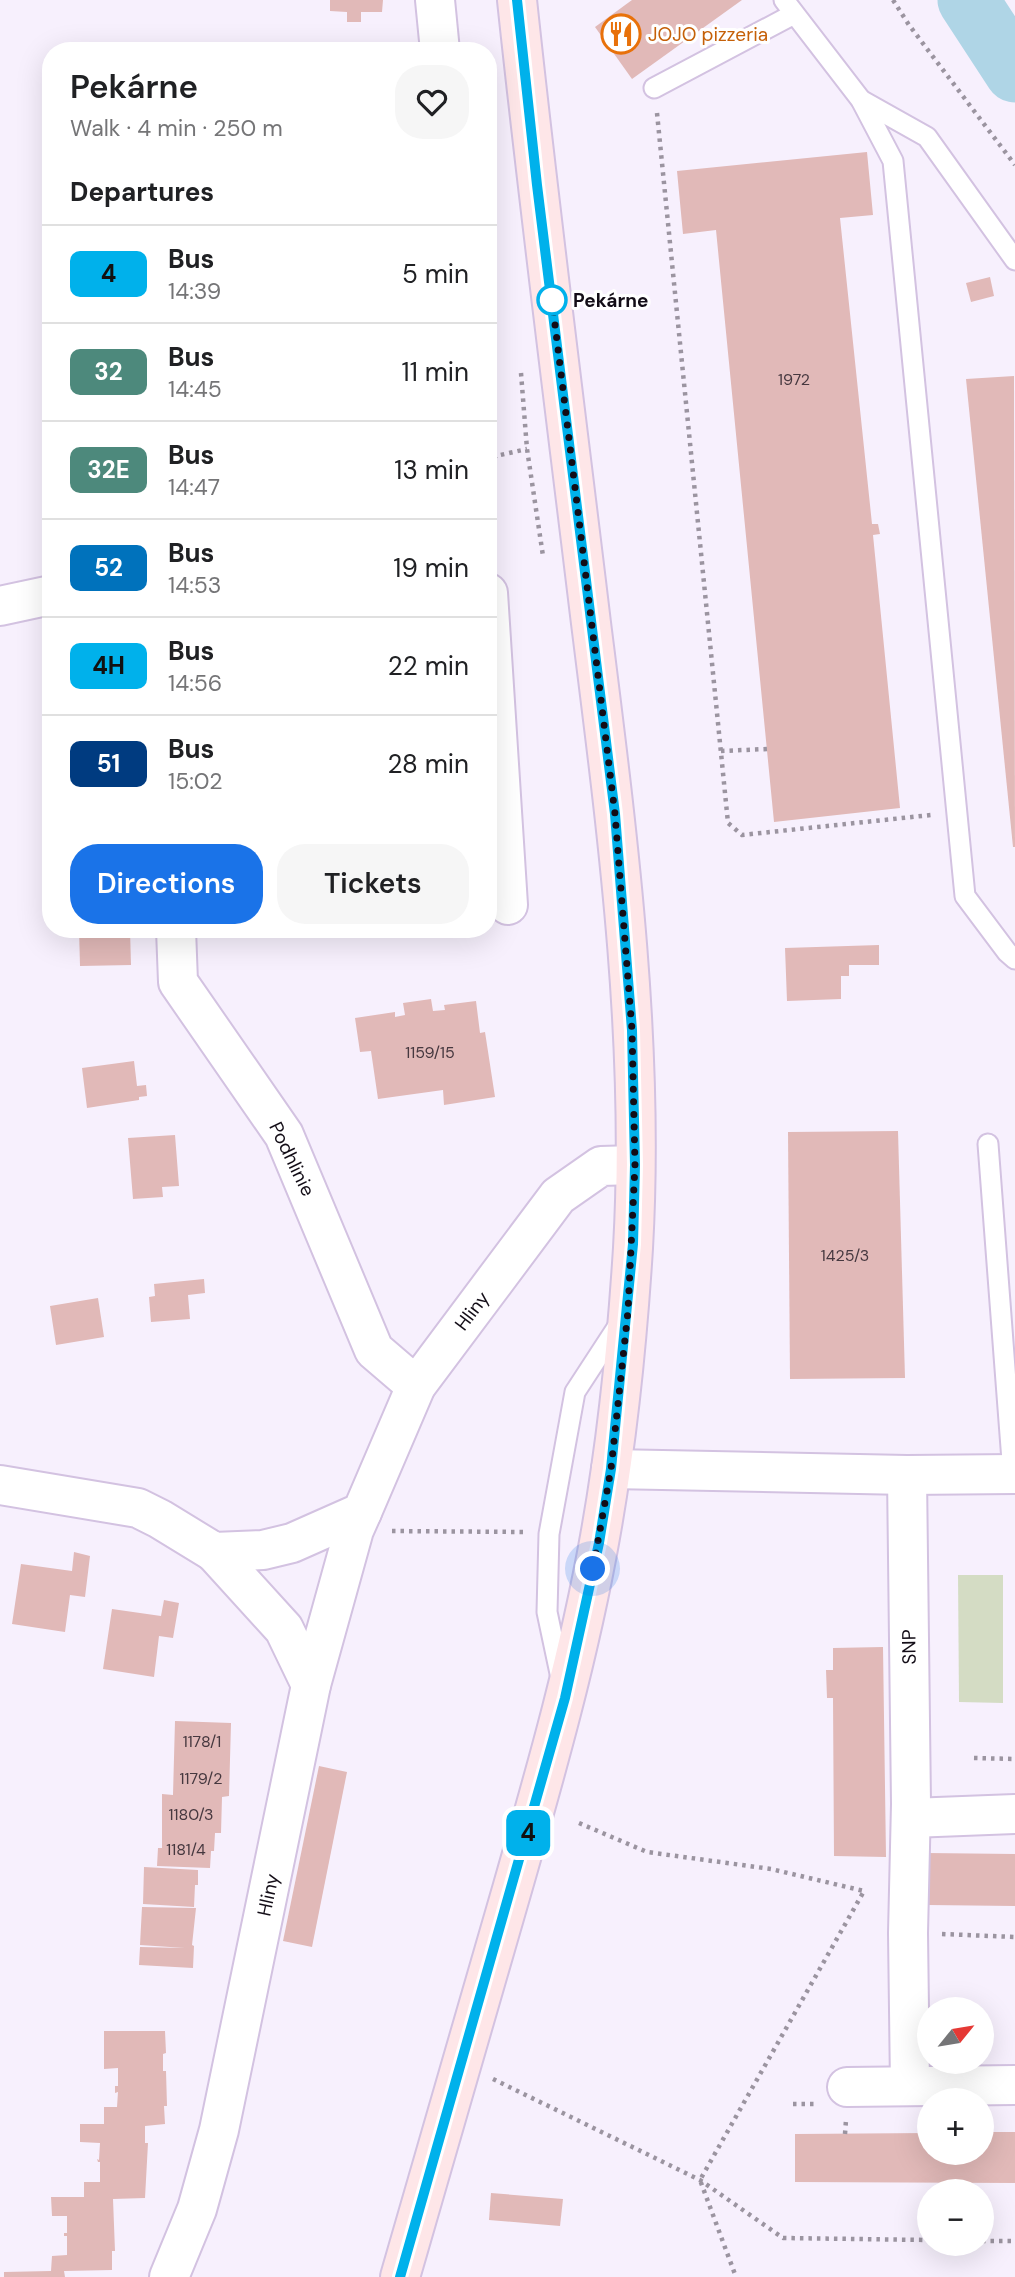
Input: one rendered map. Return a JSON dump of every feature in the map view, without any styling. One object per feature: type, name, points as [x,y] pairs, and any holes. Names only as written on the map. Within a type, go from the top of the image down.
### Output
[{"type":"main road","points":[[400,2277],[565,1698],[599,1543],[611,1469],[628,1311],[635,1165],[632,1030],[615,814],[537,185],[517,0]]},
{"type":"street","points":[[435,0],[439,42]]},
{"type":"street","points":[[1,604],[42,597]]},
{"type":"street","points":[[497,733],[508,905]]},
{"type":"street","name":"Podhlinie","points":[[176,938],[178,982],[284,1135],[374,1350],[416,1386]]},
{"type":"street","name":"Hliny","points":[[169,2277],[197,2209],[219,2130],[312,1685],[358,1521],[416,1386],[558,1196],[601,1166],[635,1165]]},
{"type":"street","points":[[611,1469],[906,1475],[1014,1474]]},
{"type":"street","name":"SNP","points":[[906,1475],[911,1818],[908,1933],[910,2086]]},
{"type":"street","points":[[0,1485],[138,1508],[214,1552],[284,1629],[312,1685]]},
{"type":"street","points":[[214,1552],[263,1550],[358,1521]]},
{"type":"street","points":[[911,1818],[1015,1814]]},
{"type":"street","points":[[847,2087],[1015,2085]]},
{"type":"lane","points":[[654,88],[789,7],[861,100],[892,161],[965,897],[1015,959]]},
{"type":"lane","points":[[861,100],[928,137],[1015,260]]},
{"type":"lane","points":[[988,1144],[1014,1474]]},
{"type":"lane","points":[[565,1698],[547,1612],[549,1534],[575,1392],[628,1311]]},
{"type":"path","points":[[893,0],[1015,165]]},
{"type":"path","points":[[654,88],[728,823],[742,835],[957,812]]},
{"type":"path","points":[[497,456],[527,449]]},
{"type":"path","points":[[721,751],[767,748]]},
{"type":"path","points":[[358,1521],[535,1532]]},
{"type":"path","points":[[974,1758],[1015,1759]]},
{"type":"path","points":[[579,1823],[647,1852],[771,1869],[864,1891],[700,2180],[736,2277]]},
{"type":"path","points":[[908,1933],[1015,1937]]},
{"type":"path","points":[[489,2077],[700,2180],[783,2238],[917,2240]]},
{"type":"path","points":[[994,2241],[1015,2241]]},
{"type":"green space","points":[[958,1575],[1003,1575],[1003,1703],[959,1702]]},
{"type":"building","points":[[330,0],[383,0],[382,12],[361,12],[361,22],[347,22],[347,12],[330,11]]},
{"type":"building","points":[[632,0],[742,0],[632,79],[595,27]]},
{"type":"building","points":[[867,152],[873,215],[840,218],[872,524],[878,524],[880,534],[873,535],[900,808],[774,822],[716,230],[683,234],[677,171]]},
{"type":"building","points":[[990,277],[994,296],[971,302],[966,283]]},
{"type":"building","points":[[1014,376],[1015,847],[1013,847],[966,379]]},
{"type":"building","points":[[79,938],[130,938],[131,965],[80,966]]},
{"type":"building","points":[[879,945],[879,965],[849,965],[849,976],[841,976],[841,999],[787,1001],[785,948]]},
{"type":"building","points":[[431,999],[433,1011],[445,1010],[444,1005],[476,1001],[480,1033],[485,1032],[495,1097],[444,1105],[443,1090],[378,1099],[371,1051],[360,1052],[355,1018],[395,1012],[395,1017],[405,1015],[403,1003]]},
{"type":"building","points":[[134,1061],[137,1086],[146,1085],[147,1096],[139,1097],[139,1100],[87,1108],[82,1068]]},
{"type":"building","points":[[898,1131],[905,1378],[790,1379],[788,1132]]},
{"type":"building","points":[[175,1135],[179,1186],[162,1187],[163,1197],[133,1199],[128,1138]]},
{"type":"building","points":[[204,1279],[205,1293],[188,1295],[190,1319],[151,1322],[149,1297],[155,1296],[154,1284]]},
{"type":"building","points":[[98,1298],[104,1337],[56,1345],[50,1306]]},
{"type":"building","points":[[74,1552],[90,1556],[85,1597],[70,1595],[65,1632],[12,1624],[21,1564],[72,1571]]},
{"type":"building","points":[[164,1600],[179,1603],[173,1638],[159,1636],[154,1677],[103,1669],[112,1609],[161,1616]]},
{"type":"building","points":[[883,1647],[886,1857],[834,1856],[833,1698],[827,1698],[826,1670],[833,1670],[833,1648]]},
{"type":"building","points":[[175,1721],[231,1723],[229,1796],[222,1797],[221,1833],[215,1833],[210,1868],[157,1866],[158,1848],[162,1848],[162,1794],[173,1795]]},
{"type":"building","points":[[319,1766],[347,1772],[312,1947],[283,1941]]},
{"type":"building","points":[[927,1853],[1015,1854],[1015,1906],[928,1905]]},
{"type":"building","points":[[144,1867],[198,1870],[194,1907],[143,1904]]},
{"type":"building","points":[[142,1907],[196,1908],[192,1945],[193,1968],[139,1965],[140,1947],[185,1948],[140,1945]]},
{"type":"building","points":[[104,2031],[165,2031],[165,2124],[145,2126],[145,2143],[148,2143],[145,2198],[113,2199],[115,2251],[112,2251],[112,2270],[64,2271],[65,2277],[4,2277],[4,2272],[51,2271],[52,2256],[67,2255],[67,2236],[64,2236],[64,2233],[67,2233],[67,2216],[52,2216],[51,2197],[84,2197],[84,2182],[100,2182],[100,2162],[97,2159],[99,2160],[100,2143],[80,2142],[80,2124],[104,2124],[104,2107],[117,2107],[118,2092],[115,2093],[115,2086],[118,2086],[118,2068],[104,2069]]},
{"type":"building","points":[[994,2132],[1015,2132],[1015,2183],[994,2183],[994,2179],[917,2179],[917,2183],[795,2182],[795,2134],[917,2133],[917,2165],[994,2165]]},
{"type":"building","points":[[491,2193],[563,2199],[560,2226],[489,2220]]},
{"type":"waterway","points":[[968,0],[1015,72]]},
{"type":"bus line","name":"4","points":[[400,2277],[565,1698],[599,1543],[611,1469],[633,1244],[635,1165],[632,1030],[615,814],[537,185],[517,0]]},
{"type":"place","name":"JOJO pizzeria","points":[[621,34]]},
{"type":"place","name":"Pekárne","points":[[552,300]]},
{"type":"route","points":[[552,300],[615,814],[632,1030],[635,1165],[633,1244],[611,1469],[593,1569]]}]
